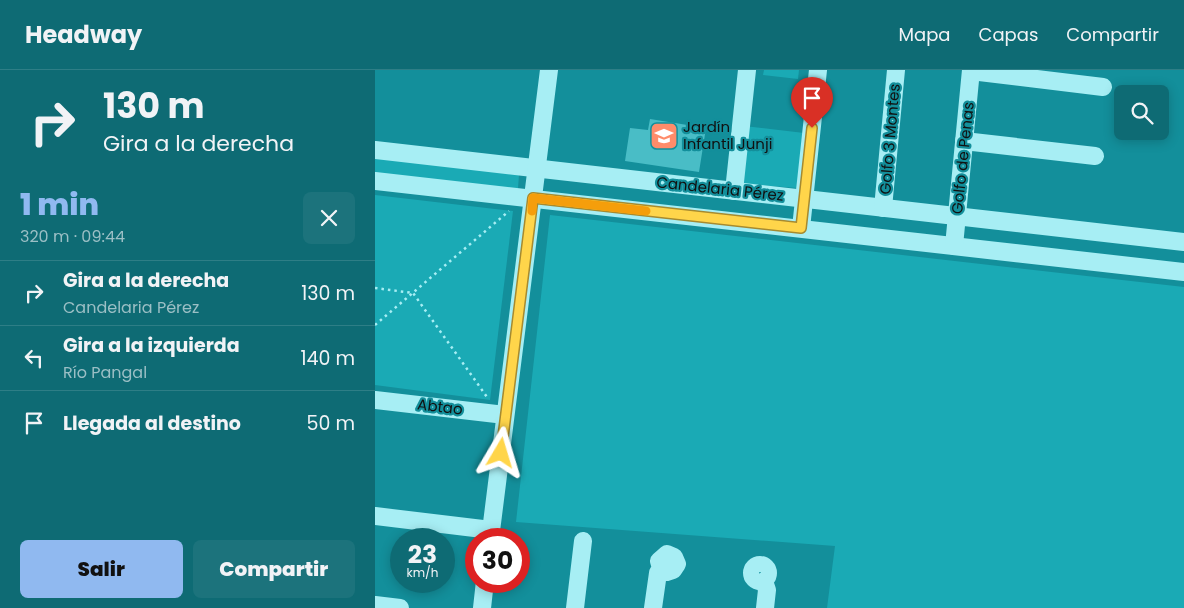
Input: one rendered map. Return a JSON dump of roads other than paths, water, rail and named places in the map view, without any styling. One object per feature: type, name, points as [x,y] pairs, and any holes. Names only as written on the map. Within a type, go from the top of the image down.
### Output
[{"type":"street","points":[[492,528],[502,415],[549,70]]},
{"type":"street","points":[[734,191],[747,70]]},
{"type":"street","points":[[801,228],[818,70]]},
{"type":"street","name":"Golfo 3 Montes","points":[[883,208],[896,70]]},
{"type":"street","points":[[971,71],[1103,87]]},
{"type":"street","name":"Golfo de Penas","points":[[954,246],[971,71]]},
{"type":"street","points":[[964,141],[1095,156]]},
{"type":"street","name":"Candelaria Pérez","points":[[375,150],[1184,242]]},
{"type":"street","name":"Candelaria Pérez","points":[[375,180],[1184,272]]},
{"type":"street","name":"Abtao","points":[[375,400],[502,415]]},
{"type":"street","points":[[375,516],[465,530]]},
{"type":"street","points":[[575,608],[583,541]]},
{"type":"street","points":[[653,608],[658,573],[661,568]]},
{"type":"street","points":[[764,581],[767,590],[765,608]]},
{"type":"street","points":[[482,608],[484,593]]},
{"type":"street","points":[[375,605],[400,608]]},
{"type":"place","name":"Jardín Infantil Junji","points":[[664,136]]}]
